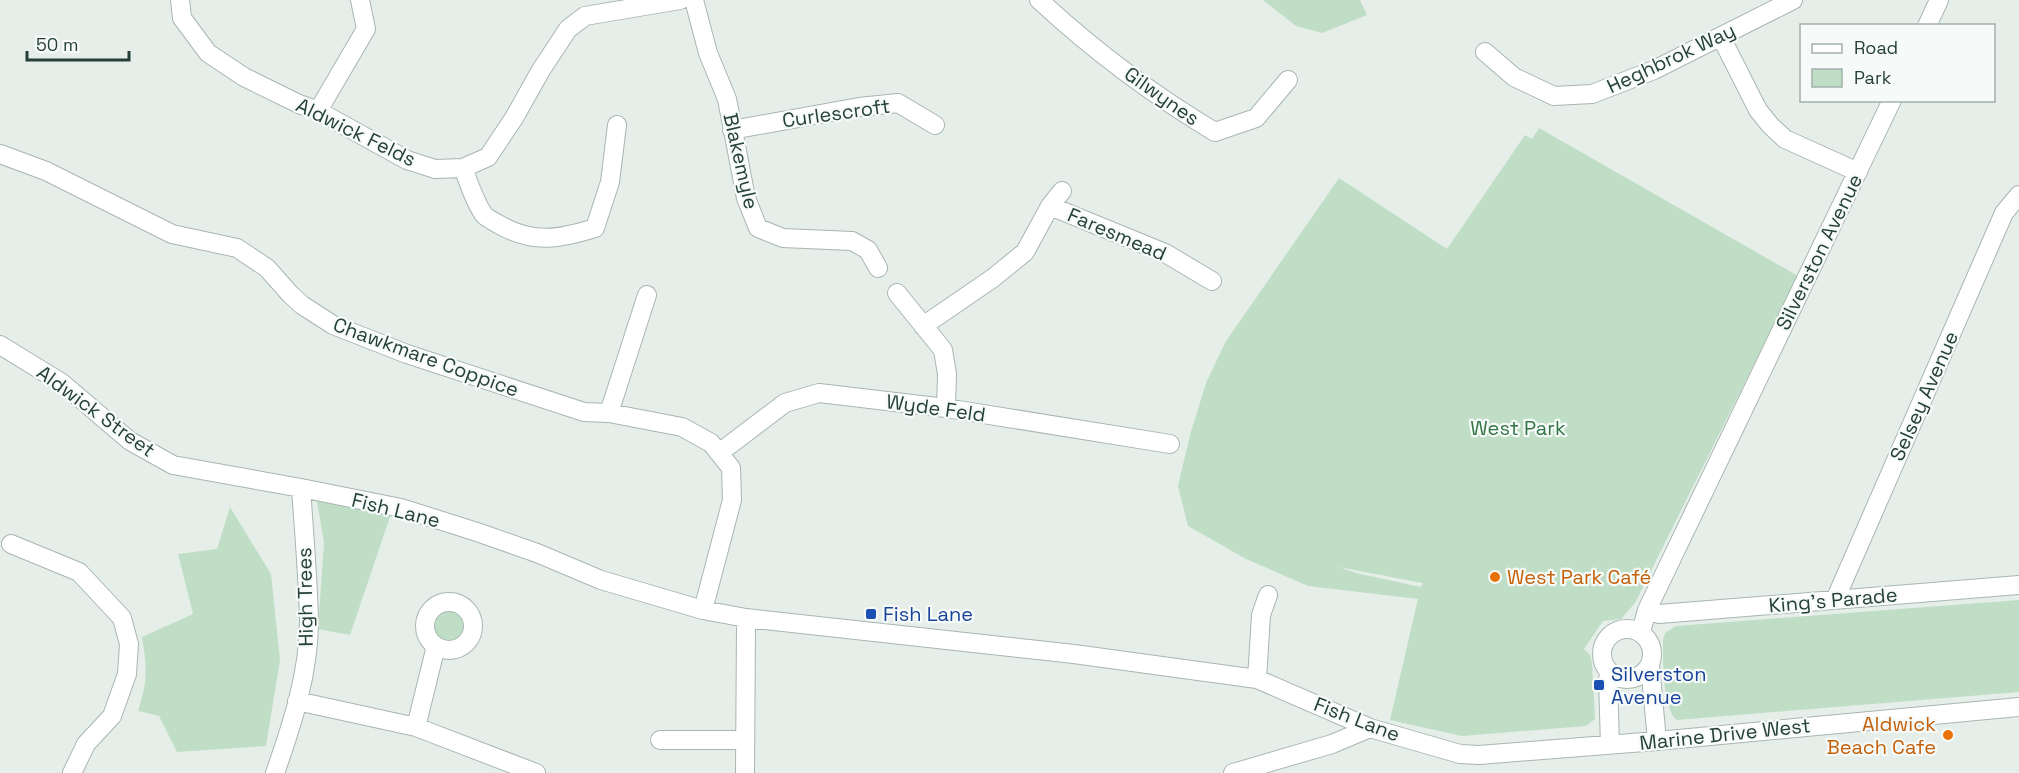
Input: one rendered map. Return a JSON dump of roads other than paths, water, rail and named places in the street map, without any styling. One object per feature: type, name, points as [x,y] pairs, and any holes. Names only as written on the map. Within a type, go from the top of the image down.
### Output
[{"type":"street","name":"Aldwick Felds","points":[[180,0],[182,18],[208,53],[244,77],[318,111],[407,160],[435,169],[463,168],[488,157],[514,118],[540,70],[568,29],[585,16],[628,4],[680,0]]},
{"type":"street","points":[[318,111],[366,29],[360,0]]},
{"type":"street","name":"Blakemyle","points":[[694,0],[708,53],[727,99],[746,198],[758,228],[783,238],[852,241],[868,250],[878,268]]},
{"type":"street","name":"Gilwynes","points":[[1039,0],[1148,88],[1178,110],[1215,132],[1256,118],[1288,80]]},
{"type":"street","name":"Heghbrok Way","points":[[1485,52],[1514,77],[1554,96],[1592,94],[1654,70],[1793,0]]},
{"type":"street","points":[[1929,24],[1939,0]]},
{"type":"street","points":[[1721,37],[1758,110],[1770,125],[1785,139],[1858,172]]},
{"type":"street","name":"Silverston Avenue","points":[[1641,632],[1647,610],[1891,102]]},
{"type":"street","name":"Curlescroft","points":[[732,130],[859,107],[898,103],[935,125]]},
{"type":"street","points":[[463,168],[485,216],[513,232],[535,237],[566,237],[595,228],[610,182],[617,125]]},
{"type":"street","name":"Chawkmare Coppice","points":[[0,154],[46,171],[172,234],[237,248],[267,268],[302,305],[333,325],[407,354],[584,412],[609,414],[682,427],[711,443],[731,468],[732,500],[703,610]]},
{"type":"street","points":[[1050,206],[1062,191]]},
{"type":"street","name":"Selsey Avenue","points":[[1835,600],[2004,213],[2019,195]]},
{"type":"street","name":"Faresmead","points":[[923,326],[993,278],[1025,252],[1050,206],[1165,253],[1212,281]]},
{"type":"street","points":[[897,292],[943,350],[947,374],[946,408]]},
{"type":"street","points":[[609,414],[647,295]]},
{"type":"street","name":"Aldwick Street","points":[[0,345],[62,383],[130,441],[173,465],[301,488]]},
{"type":"street","name":"Wyde Feld","points":[[720,453],[785,403],[819,393],[946,408],[1170,444]]},
{"type":"street","name":"Fish Lane","points":[[301,488],[401,508],[537,553],[601,580],[703,610],[746,618],[1074,654],[1257,679],[1370,728],[1460,754],[1479,755],[1610,745]]},
{"type":"street","name":"High Trees","points":[[275,773],[288,737],[304,675],[309,622],[301,488]]},
{"type":"street","points":[[11,544],[78,572],[122,618],[129,644],[127,674],[111,716],[86,744],[72,773]]},
{"type":"street","name":"King's Parade","points":[[1647,610],[1659,614],[2019,585]]},
{"type":"street","points":[[1257,679],[1261,615],[1268,595]]},
{"type":"street","points":[[745,773],[746,627]]},
{"type":"street","points":[[1650,665],[1639,676],[1632,678],[1616,676],[1605,665],[1602,650],[1610,635],[1625,628],[1641,632],[1647,637],[1653,651],[1650,665],[1658,741]]},
{"type":"street","points":[[416,727],[436,646]]},
{"type":"street","points":[[1610,672],[1608,679],[1610,745]]},
{"type":"street","points":[[297,701],[416,727],[536,773]]},
{"type":"street","name":"Marine Drive West","points":[[1610,745],[2019,707]]},
{"type":"street","points":[[1233,773],[1332,744],[1370,728]]},
{"type":"street","points":[[660,740],[745,740]]},
{"type":"place","name":"West Park Café","points":[[1495,577]]},
{"type":"place","name":"Fish Lane","points":[[871,614]]},
{"type":"place","name":"Silverston Avenue","points":[[1599,685]]},
{"type":"place","name":"Aldwick Beach Cafe","points":[[1948,735]]},
{"type":"park label","name":"West Park","points":[[1518,428]]}]
